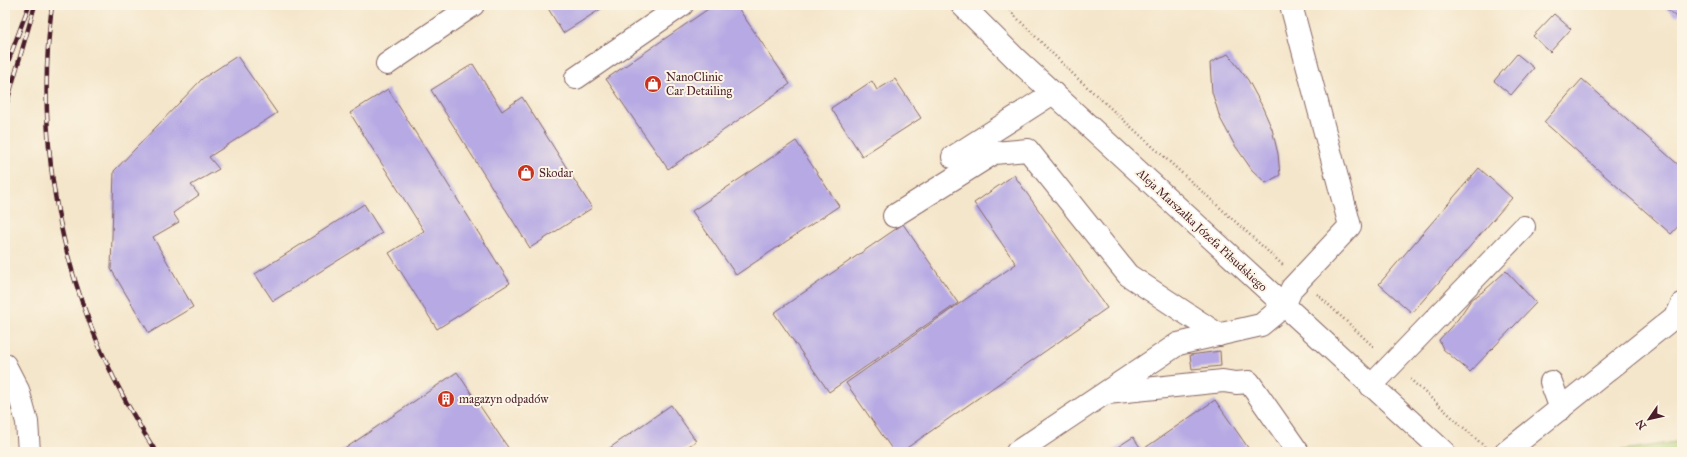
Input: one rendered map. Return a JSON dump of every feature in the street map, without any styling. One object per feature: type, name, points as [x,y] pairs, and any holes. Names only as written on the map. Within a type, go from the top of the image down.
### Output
[{"type":"street","points":[[386,64],[473,5]]},
{"type":"street","points":[[576,78],[682,5]]},
{"type":"street","name":"Aleja Marszałka Józefa Piłsudskiego","points":[[962,5],[1015,58],[1444,452]]},
{"type":"street","points":[[1017,452],[1178,344],[1261,325],[1284,306],[1292,288],[1350,226],[1292,5]]},
{"type":"street","points":[[953,157],[1053,93]]},
{"type":"street","points":[[894,216],[994,153],[1028,150],[1128,274],[1219,335]]},
{"type":"street","points":[[1372,386],[1524,227]]},
{"type":"street","points":[[1506,452],[1680,312]]},
{"type":"street","points":[[5,365],[18,390],[27,422],[29,452]]},
{"type":"street","points":[[1103,394],[1223,381],[1236,383],[1249,382],[1298,452]]},
{"type":"street","points":[[1551,382],[1561,409]]},
{"type":"path","points":[[1004,5],[1074,75],[1284,266]]},
{"type":"path","points":[[1315,293],[1381,353]]},
{"type":"path","points":[[1404,374],[1484,447]]},
{"type":"green space","points":[[1682,441],[1682,452],[1611,452]]},
{"type":"building","points":[[546,5],[607,5],[563,33]]},
{"type":"building","points":[[714,5],[736,5],[790,84],[668,169],[606,79]]},
{"type":"building","points":[[1662,5],[1682,5],[1682,11],[1676,17]]},
{"type":"building","points":[[1554,14],[1571,29],[1550,52],[1533,36]]},
{"type":"building","points":[[1228,54],[1248,80],[1272,129],[1278,154],[1280,175],[1266,183],[1252,170],[1234,144],[1220,118],[1212,92],[1210,63]]},
{"type":"building","points":[[1517,54],[1534,68],[1511,95],[1494,81]]},
{"type":"building","points":[[237,56],[277,113],[209,157],[219,169],[191,185],[199,195],[173,213],[179,222],[153,237],[193,307],[149,333],[111,269],[114,171],[202,79]]},
{"type":"building","name":"Skodar","points":[[473,64],[502,111],[522,97],[592,208],[530,248],[431,90]]},
{"type":"building","points":[[895,79],[921,118],[862,156],[831,108],[872,81],[877,90]]},
{"type":"building","points":[[1582,79],[1682,168],[1682,222],[1671,234],[1544,122]]},
{"type":"building","points":[[388,89],[510,283],[437,329],[389,253],[424,231],[350,113]]},
{"type":"building","points":[[796,141],[839,206],[736,275],[692,211]]},
{"type":"building","points":[[1479,168],[1512,198],[1412,313],[1379,284]]},
{"type":"building","points":[[1014,175],[1107,308],[901,452],[894,452],[846,383],[1016,264],[974,203]]},
{"type":"building","points":[[364,204],[382,233],[273,301],[255,274]]},
{"type":"building","points":[[903,224],[958,303],[829,392],[774,313]]},
{"type":"building","points":[[1506,271],[1536,303],[1470,372],[1443,349],[1439,340],[1458,319],[1471,300],[1485,290]]},
{"type":"building","points":[[1220,351],[1221,366],[1192,369],[1190,355]]},
{"type":"building","name":"magazyn odpadów","points":[[457,372],[511,452],[340,452]]},
{"type":"building","points":[[1215,400],[1251,452],[1110,452],[1133,437],[1142,450]]},
{"type":"building","points":[[671,405],[696,441],[680,452],[604,452]]},
{"type":"railway","points":[[5,70],[29,5]]},
{"type":"railway","points":[[5,109],[35,5]]},
{"type":"railway","points":[[52,5],[47,65],[47,123],[53,181],[64,238],[79,293],[100,348],[125,401],[156,452]]},
{"type":"place","name":"NanoClinic Car Detailing","points":[[653,84]]},
{"type":"place","name":"Skodar","points":[[526,173]]},
{"type":"place","name":"magazyn odpadów","points":[[446,399]]}]
